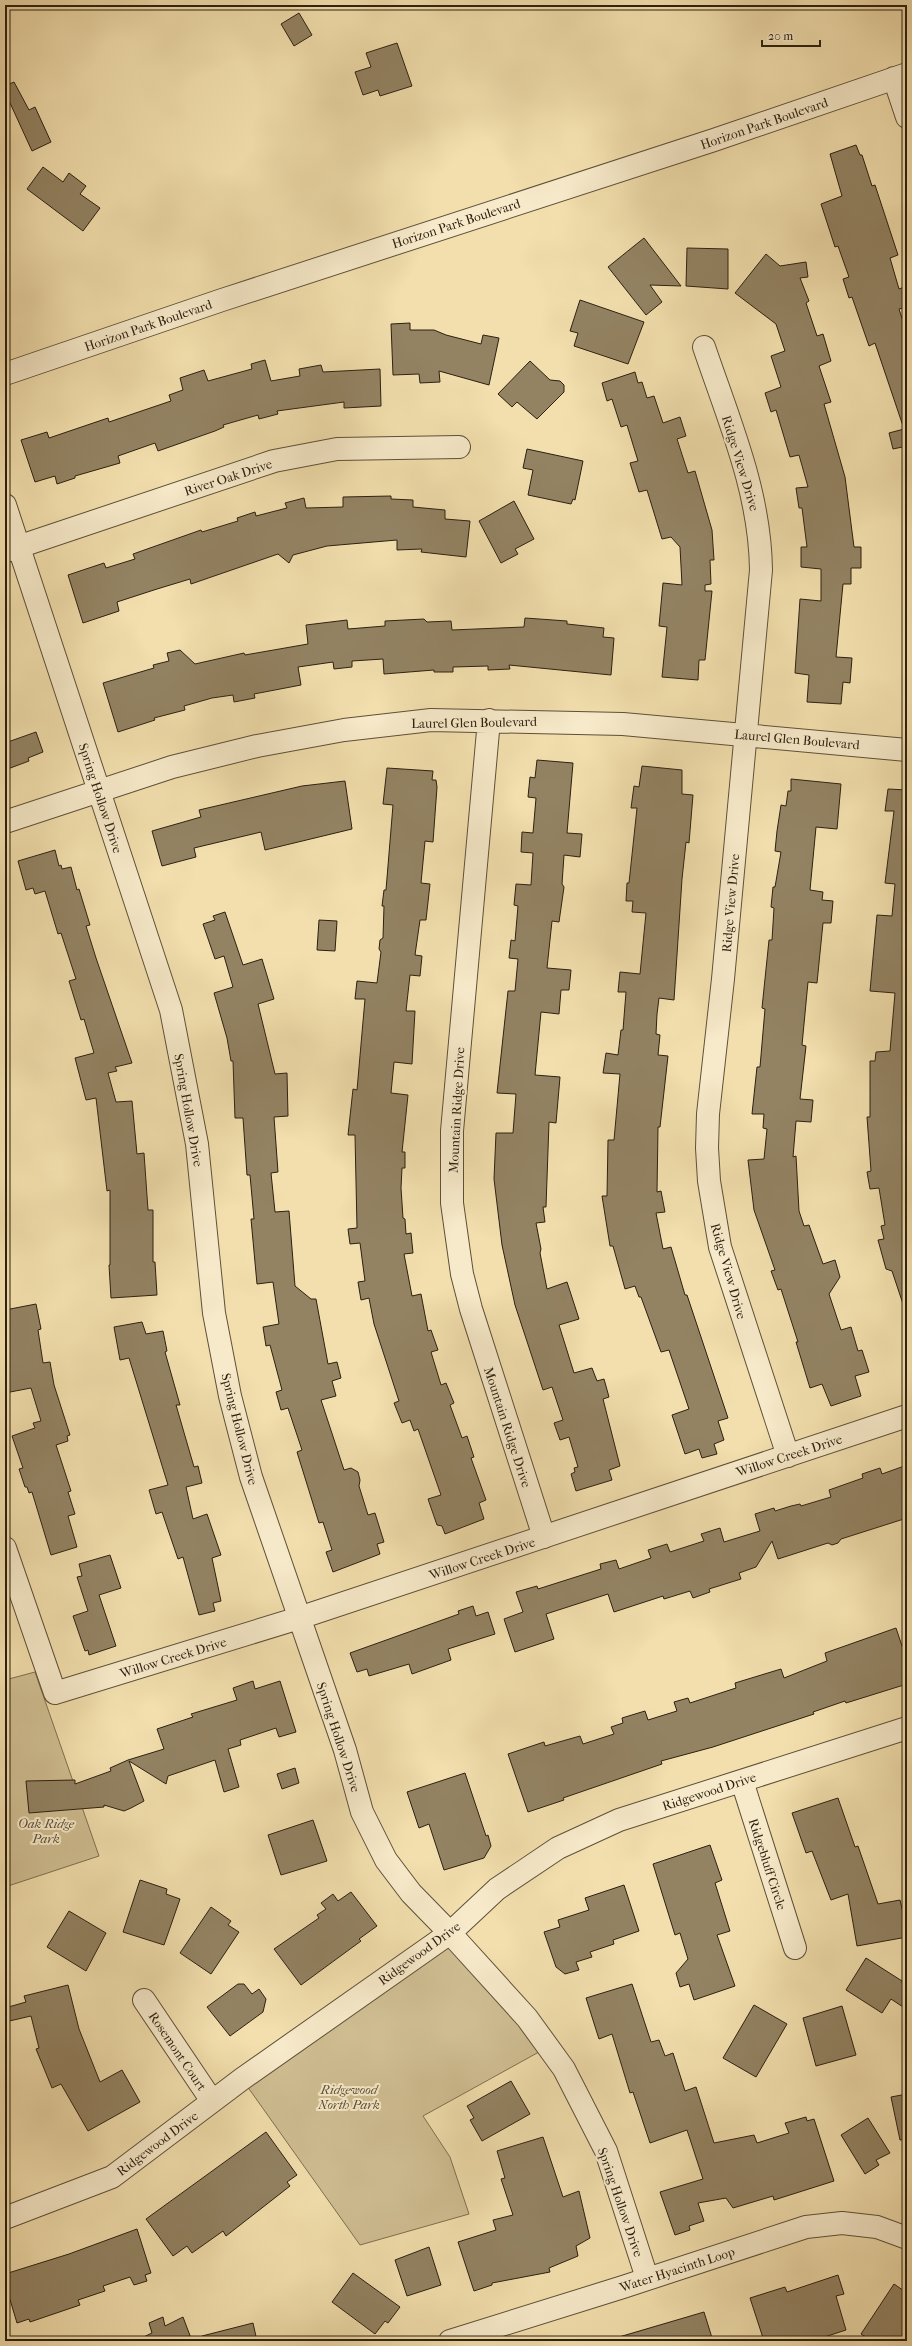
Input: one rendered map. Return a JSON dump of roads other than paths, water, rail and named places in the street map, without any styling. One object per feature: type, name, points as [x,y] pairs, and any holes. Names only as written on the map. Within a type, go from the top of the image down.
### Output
[{"type":"street","points":[[901,76],[907,117]]},
{"type":"street","name":"Horizon Park Boulevard","points":[[5,374],[222,300],[714,140],[901,76]]},
{"type":"street","name":"Ridge View Drive","points":[[704,347],[749,480],[758,524],[761,570],[723,980],[708,1114],[708,1175],[720,1247],[788,1456]]},
{"type":"street","name":"River Oak Drive","points":[[12,549],[274,461],[299,455],[356,448],[459,447]]},
{"type":"street","name":"Spring Hollow Drive","points":[[5,504],[12,549],[98,791],[171,1010],[197,1144],[214,1313],[230,1396],[251,1477],[345,1750],[362,1812],[386,1860],[411,1893],[450,1933],[527,2018],[564,2069],[606,2151],[647,2278]]},
{"type":"street","name":"Laurel Glen Boulevard","points":[[5,822],[172,767],[257,746],[344,730],[431,720],[489,720],[623,724],[907,750]]},
{"type":"street","name":"Mountain Ridge Drive","points":[[489,720],[452,1131],[452,1203],[462,1274],[471,1309],[544,1537]]},
{"type":"street","name":"Willow Creek Drive","points":[[5,1548],[55,1693],[299,1618],[907,1416]]},
{"type":"street","name":"Ridgewood Drive","points":[[5,2218],[112,2177],[212,2101],[450,1933],[497,1889],[558,1848],[619,1820],[907,1728]]},
{"type":"street","name":"Ridgebluff Circle","points":[[742,1781],[795,1948]]},
{"type":"street","name":"Rosemont Court","points":[[144,2000],[212,2101]]},
{"type":"street","name":"Water Hyacinth Loop","points":[[450,2341],[806,2227],[842,2223],[877,2227],[907,2238]]},
{"type":"park label","name":"Oak Ridge Park","points":[[46,1830]]},
{"type":"park label","name":"Ridgewood North Park","points":[[349,2096]]}]
